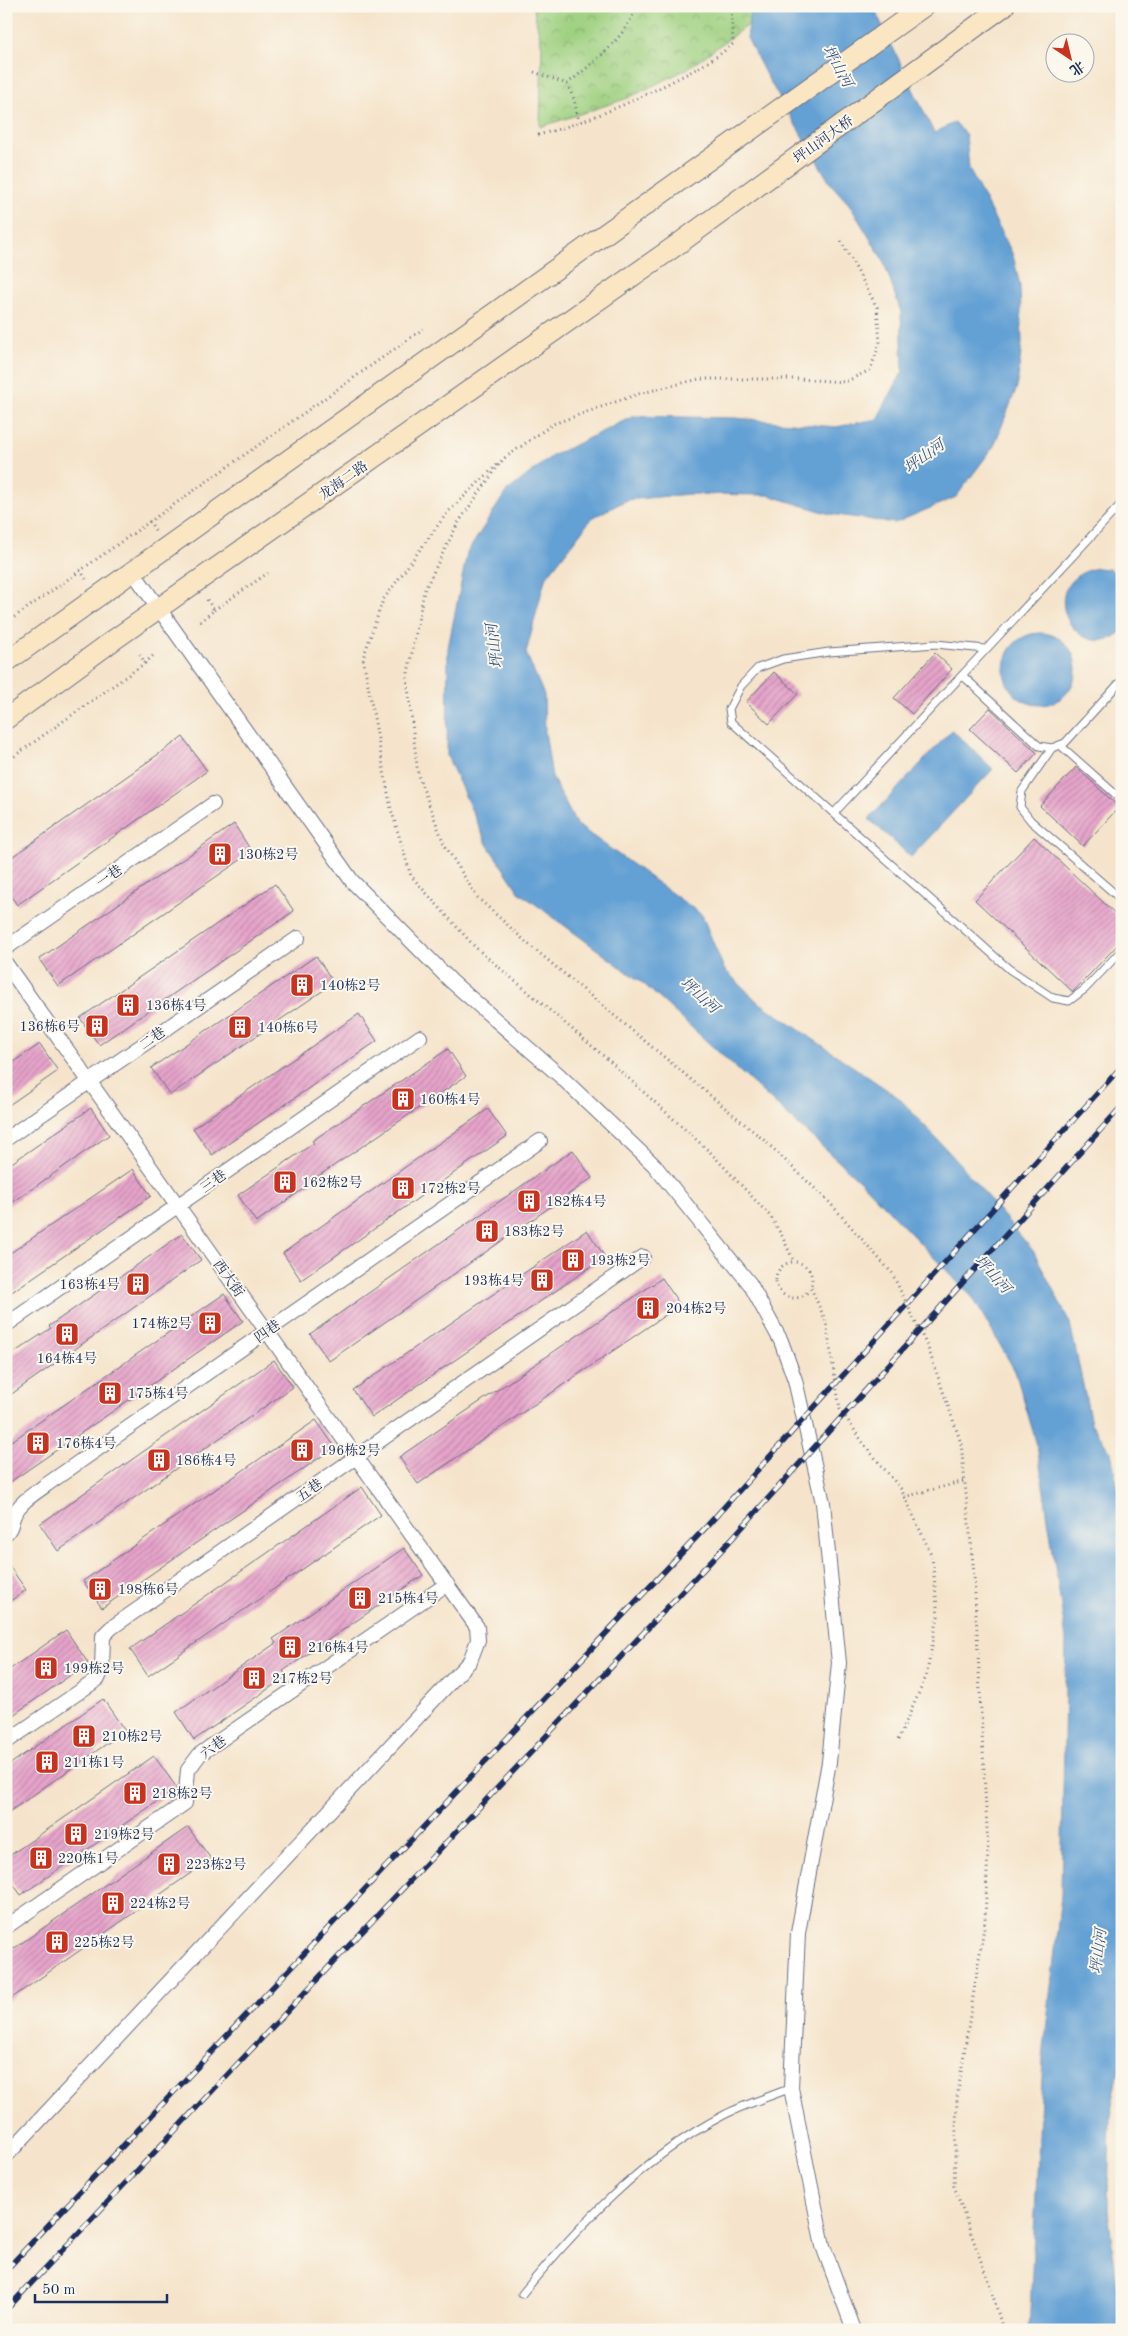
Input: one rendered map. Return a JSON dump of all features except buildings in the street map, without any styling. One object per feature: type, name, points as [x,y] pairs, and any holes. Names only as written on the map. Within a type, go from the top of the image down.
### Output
[{"type":"main road","points":[[6,662],[924,6]]},
{"type":"main road","name":"坪山河大桥","points":[[681,242],[1004,6]]},
{"type":"main road","name":"龙海二路","points":[[6,719],[158,609],[681,242]]},
{"type":"street","points":[[133,572],[352,880],[451,981],[559,1075],[654,1165],[750,1284],[781,1341],[795,1380],[823,1503],[839,1663],[829,1762],[798,1934],[791,2088],[823,2246],[854,2330]]},
{"type":"street","name":"一巷","points":[[6,948],[213,804]]},
{"type":"street","name":"二巷","points":[[6,1139],[298,938]]},
{"type":"street","name":"西大街","points":[[6,964],[450,1588],[477,1627],[478,1640],[470,1661],[6,2156]]},
{"type":"street","name":"三巷","points":[[6,1324],[420,1037]]},
{"type":"street","name":"四巷","points":[[6,1533],[10,1530],[14,1515],[23,1503],[46,1485],[540,1141]]},
{"type":"street","name":"五巷","points":[[6,1742],[98,1678],[102,1669],[103,1636],[111,1628],[643,1257]]},
{"type":"street","name":"六巷","points":[[6,1927],[185,1803],[188,1770],[200,1754],[450,1588]]},
{"type":"lane","points":[[835,812],[1122,503]]},
{"type":"lane","points":[[985,649],[926,645],[829,652],[783,659],[758,668],[741,686],[729,709],[731,722],[835,812],[1009,969],[1053,998],[1069,1001],[1086,990],[1122,950]]},
{"type":"lane","points":[[962,675],[1039,746],[1052,748],[1065,743],[1122,680]]},
{"type":"lane","points":[[1060,745],[1122,800]]},
{"type":"lane","points":[[1052,748],[1022,791],[1020,806],[1031,821],[1122,900]]},
{"type":"lane","points":[[522,2294],[562,2245],[616,2192],[667,2150],[724,2114],[791,2088]]},
{"type":"path","points":[[567,84],[613,44],[633,17],[637,6]]},
{"type":"path","points":[[538,135],[629,103],[716,59],[733,44],[731,6]]},
{"type":"path","points":[[534,72],[567,84],[574,99],[579,122]]},
{"type":"path","points":[[794,1262],[771,1217],[710,1152],[606,1058],[475,947],[411,876],[391,809],[363,658],[383,600],[447,513],[503,459],[553,424],[638,394],[700,379],[798,378],[845,382],[870,370],[880,343],[877,307],[841,241]]},
{"type":"path","points":[[6,623],[423,329]]},
{"type":"path","points":[[503,459],[458,523],[424,591],[408,678],[418,775],[444,844],[484,904],[526,942],[765,1141],[829,1202],[892,1273],[928,1348],[961,1443],[974,1574],[988,1849],[985,1921],[957,2098],[954,2186],[991,2289],[1002,2330]]},
{"type":"path","points":[[149,521],[157,534]]},
{"type":"path","points":[[80,570],[86,579]]},
{"type":"path","points":[[200,622],[268,572]]},
{"type":"path","points":[[204,597],[214,610]]},
{"type":"path","points":[[140,654],[145,663]]},
{"type":"path","points":[[6,762],[155,654]]},
{"type":"path","points":[[811,1288],[808,1293],[798,1298],[786,1296],[778,1289],[776,1283],[779,1272],[788,1263],[794,1262],[800,1263],[810,1271],[811,1288],[826,1322],[840,1409],[866,1447],[901,1489],[932,1556],[938,1616],[926,1678],[898,1740]]},
{"type":"path","points":[[904,1497],[965,1481]]},
{"type":"green space","points":[[533,6],[751,6],[749,24],[687,69],[628,98],[540,127],[542,47]]},
{"type":"water","name":"坪山河","points":[[751,6],[873,6],[934,133],[955,122],[966,135],[969,169],[1013,255],[1020,286],[1022,343],[1017,387],[994,446],[956,497],[895,523],[830,514],[768,495],[689,494],[627,500],[592,518],[545,579],[526,653],[544,695],[545,732],[552,777],[576,824],[702,915],[724,969],[757,1001],[899,1098],[958,1162],[1034,1252],[1070,1323],[1091,1423],[1111,1452],[1122,1511],[1122,2055],[1110,2116],[1108,2209],[1122,2330],[1029,2330],[1043,2058],[1061,1896],[1066,1639],[1037,1445],[1015,1371],[973,1298],[861,1182],[645,985],[519,892],[487,844],[447,756],[448,648],[467,553],[506,492],[552,456],[634,416],[735,418],[836,427],[877,419],[903,371],[901,312],[883,260],[849,204],[830,183],[766,75],[747,38]]},
{"type":"water","points":[[1097,568],[1109,569],[1122,576],[1122,631],[1106,640],[1090,639],[1077,631],[1068,619],[1063,604],[1066,589],[1077,576]]},
{"type":"water","points":[[1040,633],[1060,639],[1070,649],[1076,669],[1070,689],[1060,699],[1040,705],[1020,699],[1010,689],[1004,669],[1010,649],[1020,639]]},
{"type":"water","points":[[952,730],[993,769],[911,857],[869,819]]},
{"type":"railway","points":[[6,2270],[708,1525],[1122,1066]]},
{"type":"railway","points":[[6,2310],[728,1543],[1122,1106]]},
{"type":"place","name":"130栋2号","points":[[220,854]]},
{"type":"place","name":"140栋2号","points":[[302,985]]},
{"type":"place","name":"136栋4号","points":[[128,1005]]},
{"type":"place","name":"136栋6号","points":[[97,1026]]},
{"type":"place","name":"140栋6号","points":[[240,1027]]},
{"type":"place","name":"160栋4号","points":[[403,1099]]},
{"type":"place","name":"162栋2号","points":[[285,1182]]},
{"type":"place","name":"172栋2号","points":[[403,1188]]},
{"type":"place","name":"182栋4号","points":[[529,1201]]},
{"type":"place","name":"183栋2号","points":[[487,1231]]},
{"type":"place","name":"193栋2号","points":[[573,1260]]},
{"type":"place","name":"193栋4号","points":[[542,1280]]},
{"type":"place","name":"163栋4号","points":[[138,1284]]},
{"type":"place","name":"204栋2号","points":[[648,1308]]},
{"type":"place","name":"174栋2号","points":[[210,1323]]},
{"type":"place","name":"164栋4号","points":[[67,1334]]},
{"type":"place","name":"175栋4号","points":[[110,1393]]},
{"type":"place","name":"176栋4号","points":[[38,1443]]},
{"type":"place","name":"196栋2号","points":[[302,1450]]},
{"type":"place","name":"186栋4号","points":[[159,1460]]},
{"type":"place","name":"198栋6号","points":[[100,1589]]},
{"type":"place","name":"215栋4号","points":[[360,1598]]},
{"type":"place","name":"216栋4号","points":[[290,1647]]},
{"type":"place","name":"199栋2号","points":[[46,1668]]},
{"type":"place","name":"217栋2号","points":[[254,1678]]},
{"type":"place","name":"210栋2号","points":[[84,1736]]},
{"type":"place","name":"211栋1号","points":[[47,1762]]},
{"type":"place","name":"218栋2号","points":[[135,1793]]},
{"type":"place","name":"219栋2号","points":[[76,1834]]},
{"type":"place","name":"220栋1号","points":[[41,1858]]},
{"type":"place","name":"223栋2号","points":[[169,1864]]},
{"type":"place","name":"224栋2号","points":[[113,1903]]},
{"type":"place","name":"225栋2号","points":[[57,1942]]}]
